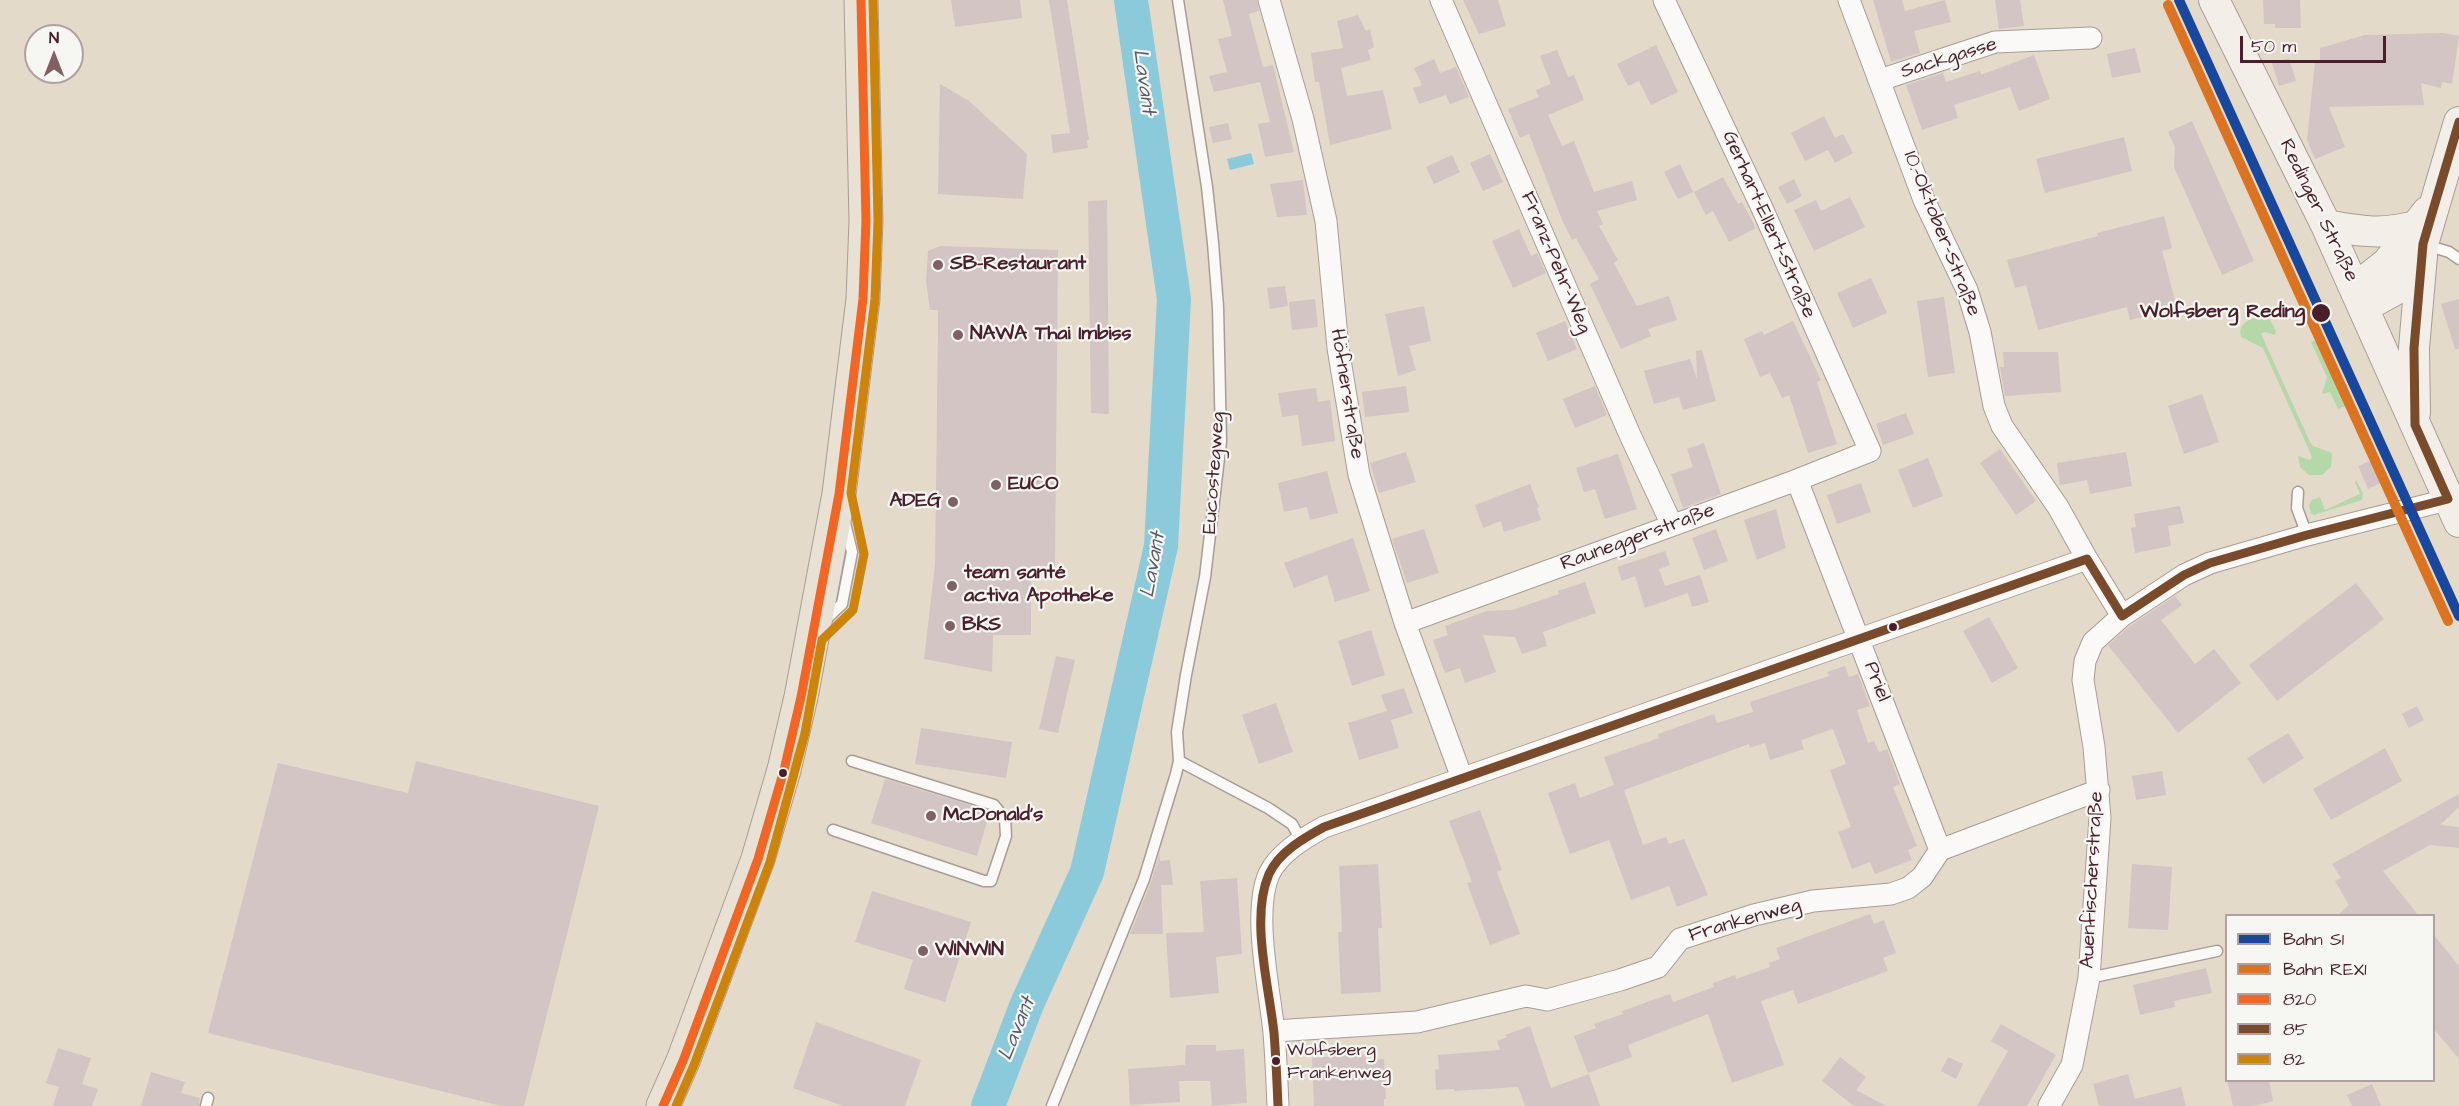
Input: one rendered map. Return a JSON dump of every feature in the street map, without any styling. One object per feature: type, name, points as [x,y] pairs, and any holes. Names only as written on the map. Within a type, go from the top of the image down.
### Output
[{"type":"main road","points":[[663,1106],[683,1061],[758,859],[796,719],[839,494],[863,299],[865,243],[861,0]]},
{"type":"main road","name":"Redinger Straße","points":[[2214,0],[2326,225],[2415,425],[2455,506]]},
{"type":"main road","points":[[2360,297],[2402,286],[2421,246],[2459,122]]},
{"type":"main road","points":[[2326,225],[2361,232],[2396,232],[2421,246]]},
{"type":"main road","points":[[2360,297],[2387,263],[2421,246]]},
{"type":"main road","points":[[2415,425],[2414,348],[2421,246]]},
{"type":"street","name":"Höfnerstraße","points":[[1269,0],[1304,119],[1326,221],[1338,348],[1359,475],[1405,623],[1462,778]]},
{"type":"street","name":"Franz-Pehr-Weg","points":[[1441,0],[1630,435],[1672,525]]},
{"type":"street","name":"Gerhart-Ellert-Straße","points":[[1664,0],[1762,208],[1870,451]]},
{"type":"street","name":"10.-Oktober-Straße","points":[[1849,0],[1924,200],[1967,290],[1980,333],[1994,406],[2002,426],[2058,507],[2122,616]]},
{"type":"street","name":"Sackgasse","points":[[1880,80],[1995,42],[2091,38]]},
{"type":"street","name":"Rauneggerstraße","points":[[1405,623],[1797,480],[1870,451]]},
{"type":"street","name":"Priel","points":[[1797,480],[1940,850]]},
{"type":"street","name":"Auenfischerstraße","points":[[2049,1106],[2072,1065],[2089,978],[2100,818],[2099,790],[2083,670],[2093,642],[2122,616],[2184,575],[2210,563],[2307,535],[2455,506]]},
{"type":"street","points":[[1278,1106],[1274,1031],[1265,968],[1264,894],[1269,875],[1276,864],[1301,840],[1323,827],[2087,559]]},
{"type":"street","points":[[1940,850],[2099,790]]},
{"type":"street","name":"Frankenweg","points":[[1274,1031],[1417,1022],[1526,996],[1547,1000],[1658,967],[1680,939],[1754,915],[1813,901],[1891,894],[1908,888],[1922,877],[1940,850]]},
{"type":"lane","name":"Eucostegweg","points":[[1178,0],[1207,187],[1213,243],[1218,307],[1221,441],[1205,578],[1177,732],[1179,761]]},
{"type":"lane","points":[[2421,246],[2449,252],[2459,259]]},
{"type":"lane","points":[[2298,492],[2298,508],[2307,535]]},
{"type":"lane","points":[[833,830],[984,881],[991,880],[1006,836],[1005,819],[994,806],[852,761]]},
{"type":"lane","points":[[1052,1106],[1144,879],[1179,761],[1268,808],[1292,824],[1301,840]]},
{"type":"lane","points":[[2089,978],[2217,951]]},
{"type":"green space","points":[[2260,316],[2270,319],[2276,331],[2275,335],[2264,332],[2261,334],[2310,442],[2313,446],[2332,453],[2331,467],[2322,475],[2309,475],[2300,467],[2298,456],[2310,460],[2312,457],[2263,348],[2241,337],[2240,332],[2243,325]]},
{"type":"green space","points":[[2318,339],[2348,405],[2338,409],[2330,392],[2322,394],[2327,377],[2311,342]]},
{"type":"green space","points":[[2356,480],[2363,493],[2362,500],[2314,515],[2311,513],[2309,505],[2312,500],[2320,497],[2325,510],[2360,494]]},
{"type":"water","points":[[1251,153],[1254,164],[1230,170],[1227,159]]},
{"type":"building","points":[[951,0],[1020,0],[1022,18],[955,27]]},
{"type":"building","points":[[1049,0],[1067,0],[1089,140],[1087,140],[1088,148],[1053,153],[1051,135],[1070,133]]},
{"type":"building","points":[[1223,0],[1257,0],[1259,11],[1249,14],[1263,67],[1273,65],[1294,152],[1265,157],[1258,124],[1270,122],[1260,82],[1214,92],[1209,76],[1227,72],[1218,39],[1232,36]]},
{"type":"building","points":[[1463,0],[1498,0],[1506,26],[1479,34]]},
{"type":"building","points":[[1873,0],[1902,0],[1905,11],[1945,0],[1951,22],[1914,31],[1920,53],[1891,62]]},
{"type":"building","points":[[1995,0],[2020,0],[2024,26],[1999,29]]},
{"type":"building","points":[[2263,0],[2300,0],[2301,28],[2275,28],[2275,24],[2264,24]]},
{"type":"building","points":[[1358,15],[1366,31],[1370,29],[1374,47],[1368,50],[1371,60],[1341,68],[1347,96],[1383,90],[1392,129],[1330,145],[1319,82],[1315,82],[1311,53],[1343,48],[1337,21]]},
{"type":"building","points":[[2443,33],[2459,36],[2452,84],[2442,82],[2441,88],[2421,83],[2424,105],[2329,107],[2345,147],[2315,159],[2307,140],[2315,62],[2320,62],[2320,48],[2365,35]]},
{"type":"building","points":[[1656,45],[1678,92],[1651,105],[1639,81],[1628,86],[1617,64]]},
{"type":"building","points":[[2135,48],[2141,72],[2112,78],[2107,54]]},
{"type":"building","points":[[1557,50],[1568,77],[1574,75],[1584,100],[1548,115],[1562,146],[1574,141],[1594,192],[1632,181],[1637,200],[1597,211],[1603,224],[1599,226],[1618,260],[1614,263],[1637,306],[1669,296],[1677,320],[1648,329],[1651,336],[1621,349],[1590,284],[1599,279],[1576,238],[1572,240],[1562,220],[1529,134],[1520,138],[1508,109],[1539,97],[1536,90],[1551,84],[1540,56]]},
{"type":"building","points":[[2034,55],[2050,99],[2019,111],[2010,87],[1954,105],[1958,118],[1922,130],[1906,85],[1943,73],[1946,82],[1980,71],[1981,75]]},
{"type":"building","points":[[2289,58],[2296,81],[2279,86],[2272,63]]},
{"type":"building","points":[[1434,59],[1440,73],[1456,67],[1469,97],[1450,104],[1446,95],[1419,104],[1413,88],[1422,85],[1414,68]]},
{"type":"building","points":[[940,84],[969,101],[1027,154],[1023,199],[938,194]]},
{"type":"building","points":[[1824,116],[1835,138],[1843,134],[1853,153],[1835,163],[1828,150],[1805,161],[1791,133]]},
{"type":"building","points":[[2192,121],[2254,261],[2222,275],[2174,167],[2175,147],[2168,132]]},
{"type":"building","points":[[1228,123],[1232,139],[1213,143],[1209,127]]},
{"type":"building","points":[[2124,137],[2132,171],[2045,193],[2036,159]]},
{"type":"building","points":[[1490,154],[1503,182],[1483,191],[1470,163]]},
{"type":"building","points":[[1452,155],[1460,172],[1434,184],[1426,167]]},
{"type":"building","points":[[1680,164],[1693,192],[1678,199],[1664,172]]},
{"type":"building","points":[[1723,177],[1738,204],[1742,202],[1756,228],[1729,242],[1713,211],[1706,215],[1694,192]]},
{"type":"building","points":[[1794,179],[1802,196],[1787,204],[1778,187]]},
{"type":"building","points":[[1303,180],[1307,215],[1277,217],[1270,184]]},
{"type":"building","points":[[1850,197],[1865,227],[1814,251],[1794,210],[1816,200],[1821,211]]},
{"type":"building","points":[[1107,200],[1109,414],[1091,413],[1088,201]]},
{"type":"building","points":[[2164,216],[2172,248],[2162,251],[2177,308],[2130,320],[2127,307],[2038,330],[2026,285],[2015,288],[2007,260]]},
{"type":"building","points":[[1519,229],[1531,256],[1537,253],[1546,273],[1513,288],[1492,241]]},
{"type":"building","name":"EUCO","points":[[940,246],[1058,250],[1055,566],[1031,566],[1031,635],[993,635],[992,672],[924,659],[935,565],[938,328],[938,310],[930,310],[926,282],[928,251]]},
{"type":"building","points":[[1871,278],[1887,313],[1853,328],[1837,293]]},
{"type":"building","points":[[1285,286],[1288,306],[1270,309],[1267,288]]},
{"type":"building","points":[[1944,297],[1955,373],[1928,377],[1917,301]]},
{"type":"building","points":[[1315,299],[1318,327],[1292,330],[1289,302]]},
{"type":"building","points":[[2459,299],[2459,349],[2455,349],[2441,304]]},
{"type":"building","points":[[1424,306],[1431,341],[1409,346],[1416,370],[1398,376],[1385,314]]},
{"type":"building","points":[[1565,321],[1577,349],[1548,361],[1536,333]]},
{"type":"building","points":[[1793,321],[1821,380],[1817,382],[1837,444],[1808,453],[1789,395],[1782,398],[1770,373],[1760,377],[1744,339],[1762,331],[1764,335]]},
{"type":"building","points":[[1702,350],[1716,401],[1683,410],[1679,397],[1654,404],[1644,371],[1690,359],[1697,379],[1696,351]]},
{"type":"building","points":[[2003,352],[2058,352],[2061,392],[2005,396],[2000,367],[2004,367]]},
{"type":"building","points":[[1406,386],[1409,412],[1365,417],[1362,392]]},
{"type":"building","points":[[1595,386],[1607,415],[1575,428],[1563,399]]},
{"type":"building","points":[[1316,388],[1318,402],[1330,400],[1335,441],[1302,446],[1298,415],[1282,417],[1278,393]]},
{"type":"building","points":[[2202,394],[2219,442],[2184,454],[2168,406]]},
{"type":"building","points":[[1906,413],[1914,434],[1883,445],[1876,424]]},
{"type":"building","points":[[1704,443],[1721,494],[1683,508],[1671,474],[1693,467],[1687,449]]},
{"type":"building","points":[[2000,449],[2036,501],[2016,515],[1980,463]]},
{"type":"building","points":[[1406,452],[1416,482],[1379,493],[1370,463]]},
{"type":"building","points":[[2126,452],[2132,486],[2090,494],[2087,480],[2060,485],[2057,463]]},
{"type":"building","points":[[1618,454],[1637,509],[1605,519],[1595,489],[1584,492],[1576,468]]},
{"type":"building","points":[[1928,458],[1943,496],[1913,508],[1898,470]]},
{"type":"building","points":[[2375,459],[2385,481],[2368,489],[2358,466]]},
{"type":"building","points":[[1327,471],[1338,513],[1310,520],[1307,507],[1284,512],[1278,483]]},
{"type":"building","points":[[1861,483],[1871,512],[1837,524],[1827,495]]},
{"type":"building","points":[[1530,484],[1539,507],[1537,508],[1541,520],[1504,532],[1501,521],[1483,528],[1475,505]]},
{"type":"building","points":[[2180,506],[2184,523],[2168,526],[2171,546],[2135,553],[2131,528],[2136,527],[2134,514]]},
{"type":"building","points":[[1776,509],[1786,548],[1757,560],[1744,520]]},
{"type":"building","points":[[1424,529],[1439,573],[1407,583],[1392,539]]},
{"type":"building","points":[[1716,529],[1728,561],[1704,570],[1692,538]]},
{"type":"building","points":[[1353,538],[1370,591],[1335,602],[1327,575],[1294,588],[1284,563]]},
{"type":"building","points":[[1665,551],[1670,565],[1659,569],[1665,586],[1700,575],[1709,602],[1692,607],[1688,593],[1645,608],[1635,576],[1622,581],[1617,567]]},
{"type":"building","points":[[1585,582],[1596,613],[1543,632],[1547,646],[1522,654],[1515,637],[1483,635],[1496,672],[1465,683],[1460,668],[1445,673],[1433,640],[1448,635],[1445,626],[1487,611],[1512,610],[1559,594],[1558,591]]},
{"type":"building","points":[[2356,583],[2384,619],[2277,701],[2249,665]]},
{"type":"building","points":[[2175,596],[2182,605],[2161,620],[2195,664],[2214,649],[2241,683],[2178,733],[2108,645],[2130,626]]},
{"type":"building","points":[[1989,617],[2018,668],[1992,683],[1963,631]]},
{"type":"building","points":[[1371,630],[1385,675],[1352,686],[1338,641]]},
{"type":"building","points":[[1056,656],[1075,660],[1058,733],[1039,729]]},
{"type":"building","points":[[1845,666],[1849,677],[1858,674],[1870,706],[1857,710],[1868,743],[1874,741],[1879,752],[1887,749],[1900,784],[1893,787],[1917,846],[1908,850],[1912,860],[1875,874],[1870,862],[1852,869],[1838,832],[1851,827],[1830,770],[1846,764],[1833,729],[1801,740],[1804,749],[1770,760],[1765,743],[1750,748],[1749,744],[1624,790],[1643,845],[1666,837],[1669,844],[1684,839],[1708,895],[1677,907],[1669,886],[1631,900],[1609,840],[1570,854],[1548,793],[1575,783],[1580,798],[1614,785],[1604,757],[1659,738],[1658,734],[1714,714],[1717,723],[1753,712],[1750,702],[1829,676],[1827,672]]},
{"type":"building","points":[[1404,688],[1413,713],[1391,720],[1399,748],[1359,760],[1348,723],[1387,711],[1381,695]]},
{"type":"building","points":[[1276,703],[1293,752],[1259,764],[1242,715]]},
{"type":"building","points":[[2417,706],[2424,720],[2409,728],[2402,714]]},
{"type":"building","points":[[921,728],[1012,742],[1006,778],[915,764]]},
{"type":"building","points":[[2288,733],[2304,758],[2263,784],[2247,758]]},
{"type":"building","points":[[2385,748],[2402,781],[2331,820],[2313,789]]},
{"type":"building","points":[[416,761],[599,806],[524,1106],[501,1106],[208,1033],[278,763],[408,793]]},
{"type":"building","points":[[2162,771],[2166,795],[2136,800],[2132,776]]},
{"type":"building","name":"McDonald's","points":[[885,779],[990,811],[977,856],[871,823]]},
{"type":"building","points":[[2459,794],[2459,807],[2440,825],[2459,827],[2459,848],[2430,845],[2383,871],[2417,914],[2339,914],[2349,905],[2335,881],[2341,878],[2332,864]]},
{"type":"building","points":[[1480,810],[1502,870],[1497,872],[1520,934],[1490,945],[1467,883],[1472,882],[1449,821]]},
{"type":"building","points":[[1160,853],[1160,861],[1170,860],[1173,885],[1161,885],[1163,934],[1130,934],[1151,882]]},
{"type":"building","points":[[1378,864],[1382,928],[1378,928],[1381,992],[1341,994],[1338,932],[1342,932],[1339,866]]},
{"type":"building","points":[[2132,864],[2172,867],[2168,930],[2128,928]]},
{"type":"building","points":[[1237,878],[1242,954],[1216,957],[1219,993],[1170,998],[1166,933],[1204,932],[1200,881]]},
{"type":"building","name":"WINWIN","points":[[872,891],[971,922],[945,1002],[904,989],[913,960],[855,942]]},
{"type":"building","points":[[1870,914],[1874,924],[1884,920],[1896,953],[1883,958],[1888,971],[1798,1004],[1793,990],[1761,1001],[1784,1065],[1732,1083],[1708,1014],[1628,1045],[1632,1057],[1588,1073],[1574,1036],[1596,1028],[1594,1024],[1623,1014],[1622,1011],[1670,994],[1673,1002],[1714,987],[1713,983],[1735,975],[1736,979],[1770,967],[1769,963],[1780,959],[1776,948]]},
{"type":"building","points":[[2435,936],[2459,966],[2459,1059],[2435,1030]]},
{"type":"building","points":[[2206,968],[2212,993],[2174,1001],[2175,1007],[2140,1015],[2133,985]]},
{"type":"building","points":[[816,1022],[921,1060],[905,1106],[843,1106],[793,1088]]},
{"type":"building","points":[[2001,1024],[2056,1055],[2027,1106],[1977,1106],[2008,1051],[1991,1041]]},
{"type":"building","points":[[1530,1026],[1551,1088],[1589,1074],[1600,1106],[1525,1106],[1518,1087],[1436,1090],[1435,1070],[1439,1069],[1438,1055],[1500,1050],[1497,1041],[1507,1037],[1505,1035]]},
{"type":"building","points":[[1186,1045],[1216,1045],[1216,1051],[1244,1049],[1247,1103],[1212,1106],[1210,1081],[1179,1081],[1180,1102],[1130,1105],[1128,1069],[1185,1065]]},
{"type":"building","points":[[58,1048],[91,1058],[82,1084],[98,1089],[92,1106],[53,1106],[59,1087],[46,1083]]},
{"type":"building","points":[[1366,1054],[1366,1060],[1384,1059],[1386,1099],[1384,1099],[1384,1106],[1314,1106],[1312,1058]]},
{"type":"building","points":[[1840,1057],[1866,1077],[1856,1090],[1886,1106],[1854,1106],[1822,1081]]},
{"type":"building","points":[[1948,1057],[1963,1064],[1956,1079],[1941,1071]]},
{"type":"building","points":[[151,1072],[185,1082],[181,1093],[200,1098],[199,1106],[141,1106]]},
{"type":"building","points":[[2128,1074],[2135,1099],[2181,1087],[2186,1106],[2099,1106],[2093,1084]]},
{"type":"building","points":[[2227,1082],[2269,1082],[2273,1101],[2254,1106],[2233,1106]]},
{"type":"building","points":[[2372,1084],[2381,1106],[2352,1106],[2347,1095]]},
{"type":"waterway","name":"Lavant","points":[[988,1106],[1027,1004],[1087,872],[1161,546],[1174,299],[1131,0]]},
{"type":"rail line","name":"S1","points":[[2179,0],[2459,616]]},
{"type":"rail line","name":"REX1","points":[[2168,5],[2448,621]]},
{"type":"transit line","name":"820","points":[[663,1106],[683,1061],[758,859],[784,770],[801,697],[839,494],[863,299],[866,221],[861,0]]},
{"type":"transit line","name":"82","points":[[676,1106],[694,1065],[770,862],[805,733],[822,640],[853,610],[864,554],[851,493],[875,299],[878,221],[873,0]]},
{"type":"transit line","name":"85","points":[[1278,1106],[1274,1033],[1262,952],[1261,911],[1264,892],[1269,874],[1279,859],[1300,841],[1324,827],[2087,559],[2122,616],[2184,575],[2210,563],[2307,535],[2448,499],[2415,425],[2414,348],[2423,244],[2459,122]]},
{"type":"place","name":"SB-Restaurant","points":[[938,265]]},
{"type":"place","name":"Wolfsberg Reding","points":[[2321,313]]},
{"type":"place","name":"NAWA Thai Imbiss","points":[[958,335]]},
{"type":"place","name":"EUCO","points":[[996,485]]},
{"type":"place","name":"ADEG","points":[[953,502]]},
{"type":"place","name":"team santé activa Apotheke","points":[[952,586]]},
{"type":"place","name":"BKS","points":[[950,626]]},
{"type":"place","name":"McDonald's","points":[[931,816]]},
{"type":"place","name":"WINWIN","points":[[923,951]]},
{"type":"place","name":"Wolfsberg Frankenweg","points":[[1276,1061]]}]
